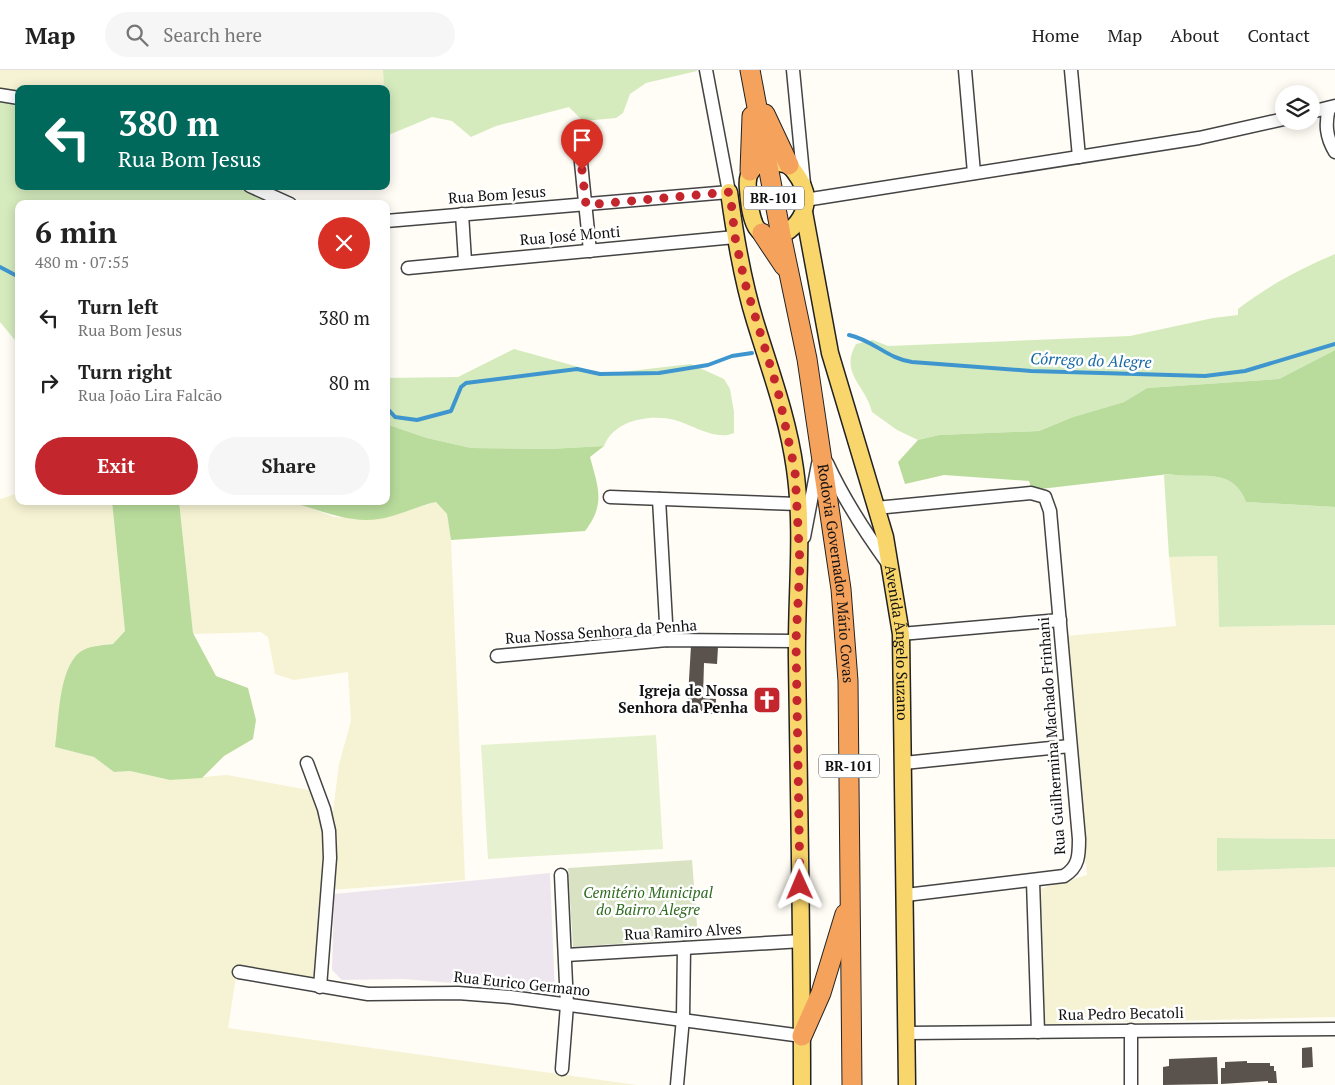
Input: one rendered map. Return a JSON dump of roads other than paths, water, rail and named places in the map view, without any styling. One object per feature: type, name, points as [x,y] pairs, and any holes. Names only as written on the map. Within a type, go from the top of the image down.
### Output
[{"type":"highway","name":"Rodovia Governador Mário Covas","points":[[750,70],[767,160],[798,213],[791,277],[821,449],[841,588],[848,681],[852,1085]]},
{"type":"highway","points":[[754,90],[789,165]]},
{"type":"highway","points":[[748,175],[754,90]]},
{"type":"highway","points":[[762,233],[791,277]]},
{"type":"highway","points":[[802,1036],[821,993],[850,894]]},
{"type":"main road","points":[[730,192],[757,164],[767,160],[789,165],[799,177],[798,213],[772,236],[762,233],[756,227],[750,206],[748,175]]},
{"type":"main road","points":[[730,192],[750,206]]},
{"type":"main road","points":[[730,192],[735,237],[754,319],[778,391],[790,441],[798,504],[800,564],[796,641],[802,941],[802,1085]]},
{"type":"main road","name":"Avenida Ângelo Suzano","points":[[798,213],[830,352],[892,568],[901,634],[908,1085]]},
{"type":"street","points":[[706,70],[730,192]]},
{"type":"street","name":"Avenida Ângelo Suzano","points":[[793,70],[798,213]]},
{"type":"street","points":[[965,70],[974,173]]},
{"type":"street","points":[[1071,70],[1079,157]]},
{"type":"street","points":[[0,95],[15,97]]},
{"type":"street","points":[[1332,107],[1325,123],[1330,143],[1335,152]]},
{"type":"street","points":[[798,213],[974,173],[1199,138],[1275,121]]},
{"type":"street","points":[[580,153],[590,251]]},
{"type":"street","points":[[259,190],[281,200]]},
{"type":"street","name":"Rua Bom Jesus","points":[[390,222],[730,192]]},
{"type":"street","points":[[462,214],[465,262]]},
{"type":"street","name":"Rua José Monti","points":[[408,268],[735,237]]},
{"type":"street","points":[[800,564],[821,449]]},
{"type":"street","points":[[821,449],[840,491],[863,530],[892,568]]},
{"type":"street","name":"Rua Guilhermina Machado Frinhani","points":[[876,508],[1031,493],[1045,497],[1050,511],[1079,839],[1077,864],[1073,871],[1064,876],[1034,881]]},
{"type":"street","points":[[610,497],[798,504]]},
{"type":"street","points":[[660,499],[667,640]]},
{"type":"street","points":[[901,634],[1060,620]]},
{"type":"street","name":"Rua Nossa Senhora da Penha","points":[[497,656],[667,640],[796,641]]},
{"type":"street","points":[[904,763],[1070,746]]},
{"type":"street","points":[[306,763],[324,809],[329,831],[330,858],[320,987]]},
{"type":"street","points":[[561,876],[567,1005],[562,1069]]},
{"type":"street","points":[[906,895],[1034,881],[1038,1032]]},
{"type":"street","name":"Rua Ramiro Alves","points":[[566,955],[802,941]]},
{"type":"street","points":[[677,1085],[683,1018],[684,948]]},
{"type":"street","name":"Rua Eurico Germano","points":[[239,972],[368,994],[458,993],[510,996],[567,1005],[683,1018],[802,1036]]},
{"type":"street","name":"Rua Pedro Becatoli","points":[[907,1033],[1335,1029]]},
{"type":"street","points":[[1131,1030],[1131,1085]]},
{"type":"waterway","name":"Córrego do Alegre","points":[[0,267],[15,275]]},
{"type":"waterway","name":"Córrego do Alegre","points":[[849,335],[858,337],[895,357],[912,362],[1031,371],[1205,376],[1245,371],[1335,344]]},
{"type":"waterway","name":"Córrego do Alegre","points":[[390,411],[395,417],[417,420],[451,411],[461,387],[466,383],[577,369],[600,374],[659,373],[708,365],[732,356],[752,353]]},
{"type":"place","name":"Igreja de Nossa Senhora da Penha","points":[[767,700]]},
{"type":"park label","name":"Cemitério Municipal do Bairro Alegre","points":[[648,902]]}]
